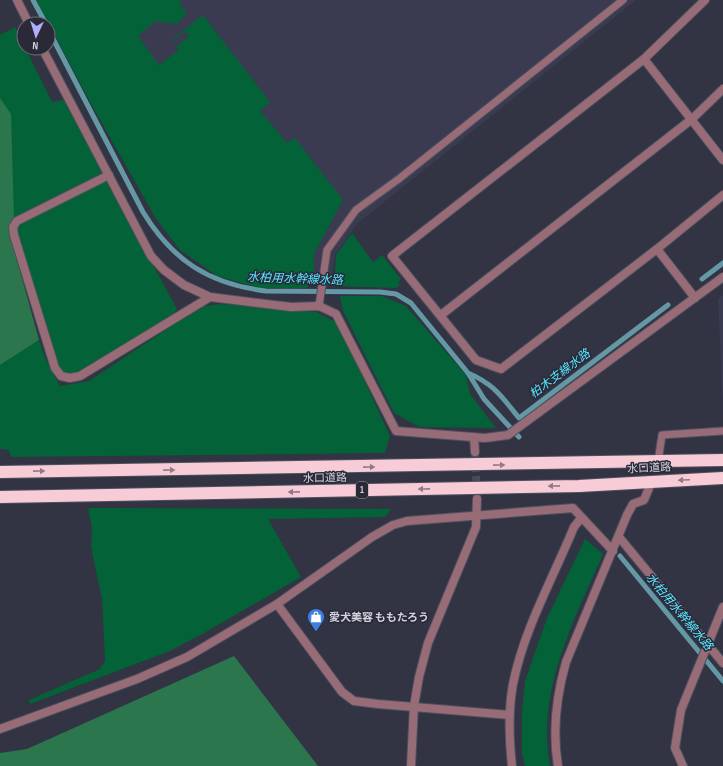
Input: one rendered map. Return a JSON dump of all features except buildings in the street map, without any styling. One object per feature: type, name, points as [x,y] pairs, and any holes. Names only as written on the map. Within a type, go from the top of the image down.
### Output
[{"type":"highway","name":"水口道路","points":[[0,472],[723,460]]},
{"type":"highway","name":"水口道路","points":[[0,497],[579,486],[723,478]]},
{"type":"street","points":[[17,0],[25,16]]},
{"type":"street","points":[[705,0],[644,59],[392,256],[476,360],[501,369],[657,249],[723,195]]},
{"type":"street","points":[[46,56],[151,256],[164,270],[184,285],[210,297],[291,307],[320,302],[336,314],[341,321],[396,431],[485,438],[508,435],[723,277]]},
{"type":"street","points":[[644,59],[723,160]]},
{"type":"street","points":[[441,315],[692,119],[723,89]]},
{"type":"street","points":[[109,175],[17,221],[13,227],[14,235],[55,368],[60,376],[70,378],[80,376],[210,297]]},
{"type":"street","points":[[657,249],[695,298]]},
{"type":"street","points":[[474,437],[476,452]]},
{"type":"street","points":[[558,766],[554,730],[559,687],[566,662],[633,504],[644,500],[652,481]]},
{"type":"street","points":[[411,766],[414,706],[428,643],[476,526],[477,499]]},
{"type":"street","points":[[0,729],[137,679],[187,657],[277,604],[372,537],[393,525],[407,521],[573,508],[613,551]]},
{"type":"street","points":[[512,766],[510,715],[513,684],[528,633],[574,527],[581,518]]},
{"type":"street","points":[[618,537],[706,646],[723,663]]},
{"type":"street","points":[[277,604],[334,681],[354,701],[510,715]]},
{"type":"street","points":[[683,766],[675,748],[681,710],[723,607]]},
{"type":"lane","points":[[320,302],[327,250],[356,210],[400,178],[623,0]]},
{"type":"lane","points":[[658,462],[662,435],[723,431]]},
{"type":"shaded area","points":[[41,0],[636,0],[357,224],[335,255],[331,285],[259,285],[56,20],[56,16],[53,16]]},
{"type":"shaded area","points":[[723,295],[723,405],[718,299]]},
{"type":"green space","points":[[36,0],[181,0],[180,5],[187,13],[177,24],[156,21],[138,36],[159,65],[179,50],[176,47],[189,36],[185,31],[173,40],[172,39],[203,15],[270,102],[260,111],[287,143],[295,138],[343,200],[314,254],[314,276],[307,288],[260,288],[217,276],[180,250],[156,219],[90,102],[56,38],[56,16],[44,16]]},
{"type":"green space","points":[[15,27],[16,56],[29,56],[52,102],[64,100],[103,174],[15,220],[6,193],[0,102],[0,35]]},
{"type":"green space","points":[[0,98],[11,114],[14,220],[10,235],[39,340],[0,365]]},
{"type":"green space","points":[[106,179],[177,309],[172,316],[80,374],[61,374],[57,367],[15,227],[19,223]]},
{"type":"green space","points":[[352,233],[373,262],[382,255],[401,279],[398,282],[400,285],[396,288],[334,286],[336,255]]},
{"type":"green space","points":[[340,296],[382,296],[406,306],[466,375],[470,394],[496,428],[419,427],[394,413],[343,311]]},
{"type":"green space","points":[[219,304],[316,312],[338,323],[390,436],[385,453],[11,457],[9,450],[0,449],[0,365],[39,340],[46,360],[60,386],[89,381],[200,307]]},
{"type":"green space","points":[[88,508],[391,509],[385,517],[268,519],[301,577],[170,651],[30,704],[29,700],[100,669],[105,661],[102,599],[91,547],[92,530]]},
{"type":"green space","points":[[585,539],[603,554],[560,657],[553,684],[548,711],[547,738],[550,766],[525,766],[522,753],[522,711],[525,681],[547,618]]},
{"type":"green space","points":[[234,656],[318,766],[0,766],[0,753],[27,749]]},
{"type":"waterway","name":"水柏用水幹線水路","points":[[33,0],[42,16]]},
{"type":"waterway","name":"水柏用水幹線水路","points":[[56,44],[143,212],[167,244],[180,257],[210,276],[227,283],[246,288],[266,291],[380,292],[396,294],[411,303],[468,373],[484,399],[519,437]]},
{"type":"waterway","name":"柏木支線水路","points":[[702,279],[723,263]]},
{"type":"waterway","name":"柏木支線水路","points":[[468,373],[485,382],[497,392],[519,418],[668,305]]},
{"type":"waterway","name":"水柏用水幹線水路","points":[[620,556],[723,681]]},
{"type":"tunnel","points":[[475,452],[477,499]]},
{"type":"place","name":"愛犬美容 ももたろう","points":[[316,632]]}]
